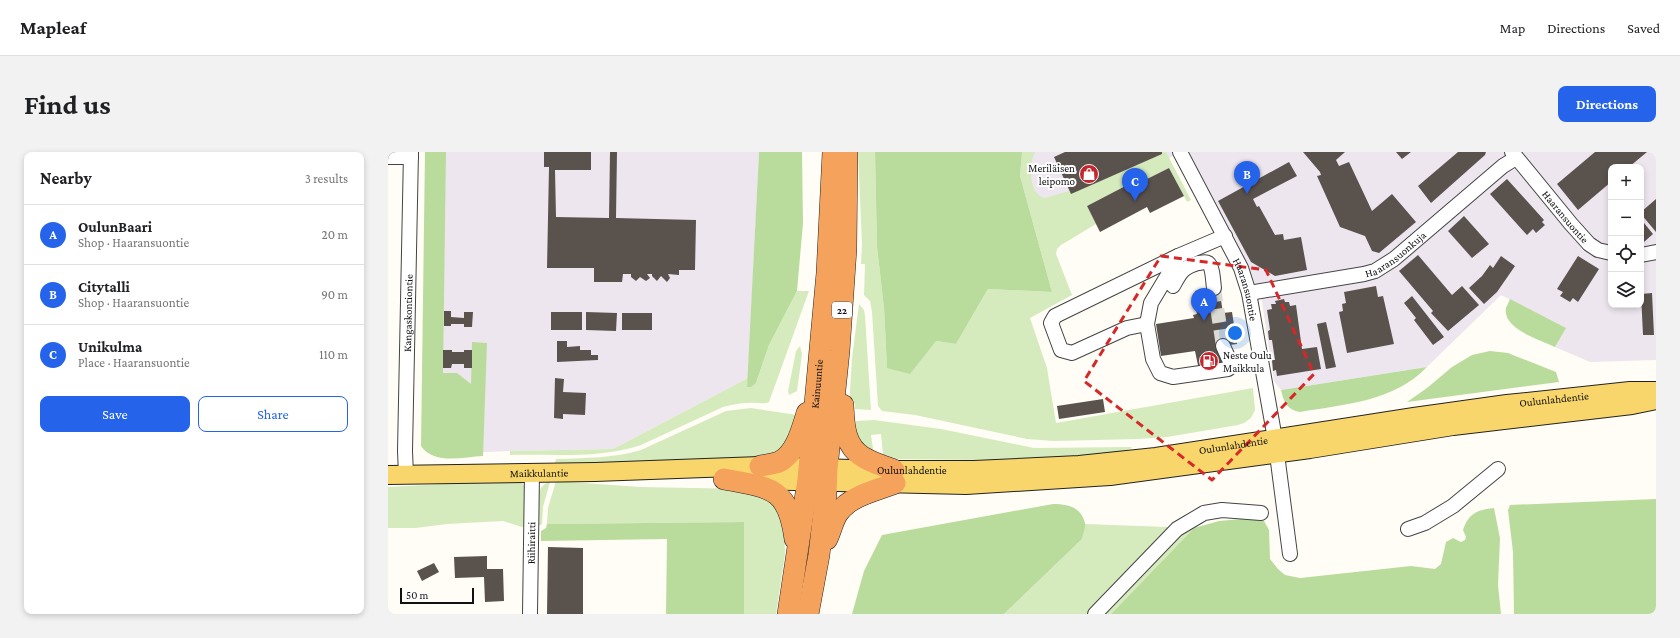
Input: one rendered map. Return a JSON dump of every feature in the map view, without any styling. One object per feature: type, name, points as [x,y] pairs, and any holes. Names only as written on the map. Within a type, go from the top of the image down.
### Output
[{"type":"highway","name":"Kainuuntie","points":[[808,614],[819,555],[817,384],[827,273],[833,152]]},
{"type":"highway","name":"Kainuuntie","points":[[788,614],[797,558],[818,474],[839,351],[846,249],[847,152]]},
{"type":"highway","points":[[839,351],[844,428],[849,443],[857,453],[895,477]]},
{"type":"highway","points":[[760,466],[778,462],[788,454],[796,442],[802,428],[817,384]]},
{"type":"highway","points":[[819,555],[838,513],[861,495],[895,477]]},
{"type":"highway","points":[[724,479],[756,485],[781,497],[792,520],[797,558]]},
{"type":"main road","name":"Oulunlahdentie","points":[[818,474],[895,477],[966,485],[1110,476],[1276,446],[1414,417],[1507,404],[1630,391],[1656,390]]},
{"type":"main road","name":"Oulunlahdentie","points":[[1276,446],[1617,407],[1656,400]]},
{"type":"main road","name":"Maikkulantie","points":[[388,475],[689,470],[760,466],[818,474]]},
{"type":"main road","name":"Maikkulantie","points":[[689,470],[724,479],[818,474]]},
{"type":"street","name":"Haaransuontie","points":[[1180,152],[1241,268],[1249,293],[1276,446],[1290,554]]},
{"type":"street","points":[[388,157],[411,154]]},
{"type":"street","name":"Kangaskontiontie","points":[[406,474],[405,421],[411,154]]},
{"type":"street","name":"Haaransuontie","points":[[1514,155],[1589,244],[1598,250],[1608,252]]},
{"type":"street","name":"Haaransuonkuja","points":[[1249,293],[1338,279],[1364,274],[1375,270],[1394,259],[1514,155]]},
{"type":"street","points":[[1147,324],[1128,328],[1072,352],[1061,350],[1051,323],[1055,316],[1178,256],[1225,236]]},
{"type":"street","points":[[1644,254],[1656,252]]},
{"type":"street","points":[[1178,256],[1151,303],[1147,324],[1152,359],[1160,372],[1173,377],[1228,369],[1232,366],[1261,362]]},
{"type":"street","points":[[1158,292],[1164,294],[1170,290],[1185,268],[1204,262],[1210,267],[1214,288]]},
{"type":"street","points":[[1223,346],[1232,366]]},
{"type":"street","points":[[1408,529],[1425,523],[1453,506],[1498,469]]},
{"type":"street","name":"Riihiraitti","points":[[530,614],[532,473]]},
{"type":"street","points":[[1095,614],[1177,529],[1204,513],[1222,510],[1261,513]]},
{"type":"highlighted area","points":[[1161,256],[1266,270],[1314,374],[1212,480],[1084,381]]},
{"type":"shaded area","points":[[425,152],[759,152],[748,378],[613,449],[444,454]]},
{"type":"shaded area","points":[[1022,152],[1180,152],[1032,219],[1020,176]]},
{"type":"shaded area","points":[[1189,152],[1656,152],[1656,360],[1590,362],[1555,347],[1565,328],[1501,295],[1427,367],[1281,390],[1274,381],[1261,296]]},
{"type":"green space","points":[[425,152],[446,152],[443,373],[457,373],[471,384],[472,342],[487,343],[483,456],[441,458],[433,456],[421,446]]},
{"type":"green space","points":[[759,152],[802,152],[803,223],[797,291],[769,345],[756,383],[751,387],[747,387]]},
{"type":"green space","points":[[858,152],[875,152],[877,247],[884,308],[887,368],[936,341],[956,344],[988,289],[1052,292],[1020,176],[1022,152],[1035,152],[1032,163],[1031,178],[1035,191],[1039,196],[1045,198],[1069,191],[1071,193],[1162,154],[1162,152],[1166,152],[1191,200],[1187,202],[1169,168],[1137,184],[1135,181],[1087,206],[1096,224],[1061,245],[1057,249],[1056,254],[1072,295],[1030,318],[1047,368],[1056,423],[1253,388],[1255,410],[1251,418],[1238,425],[1167,437],[1054,441],[1027,439],[915,415],[882,411],[878,406],[872,312],[870,301],[864,295],[865,264],[861,264],[862,244]]},
{"type":"green space","points":[[875,152],[1022,152],[1020,176],[1052,292],[988,289],[956,344],[936,341],[910,374],[887,368],[884,308],[877,247]]},
{"type":"green space","points":[[797,291],[809,291],[769,402],[742,403],[723,407],[641,445],[625,449],[576,455],[510,455],[510,451],[613,449],[748,378],[747,387],[756,383],[769,345]]},
{"type":"green space","points":[[1510,299],[1566,328],[1555,347],[1524,333],[1510,322],[1506,315],[1506,308]]},
{"type":"green space","points":[[859,304],[864,310],[865,316],[871,410],[855,409],[855,403],[849,407],[852,358]]},
{"type":"green space","points":[[800,346],[802,354],[797,391],[789,395],[788,391],[796,351]]},
{"type":"green space","points":[[1490,351],[1508,353],[1556,372],[1559,382],[1407,402],[1427,388],[1452,367],[1472,355]]},
{"type":"green space","points":[[1427,367],[1414,379],[1384,395],[1368,400],[1300,412],[1295,411],[1286,404],[1281,390]]},
{"type":"green space","points":[[751,408],[797,415],[784,450],[746,461],[555,463],[556,459],[590,458],[631,453],[641,450],[726,411]]},
{"type":"green space","points":[[874,420],[941,429],[1034,448],[1132,448],[1114,455],[1017,463],[984,460],[892,459],[883,455],[881,434],[871,435],[874,455],[858,446],[855,427],[856,421]]},
{"type":"green space","points":[[518,480],[526,489],[527,526],[522,527],[503,521],[447,524],[416,528],[388,528],[388,487]]},
{"type":"green space","points":[[556,481],[640,487],[749,489],[768,495],[784,520],[785,554],[776,614],[744,614],[744,522],[547,524],[548,508]]},
{"type":"green space","points":[[550,482],[543,507],[542,524],[539,526],[536,524],[538,495],[543,485]]},
{"type":"green space","points":[[1656,499],[1656,614],[1514,614],[1513,552],[1508,510],[1510,505]]},
{"type":"green space","points":[[1053,504],[1069,506],[1080,513],[1085,525],[1082,539],[1004,614],[852,614],[864,571],[882,535]]},
{"type":"green space","points":[[1494,508],[1500,538],[1498,585],[1501,614],[1111,614],[1194,528],[1219,521],[1253,518],[1264,521],[1269,530],[1270,559],[1285,575],[1300,578],[1411,566],[1435,569],[1441,564],[1446,542],[1453,538],[1461,542],[1465,540],[1466,537],[1463,530],[1465,524],[1471,516],[1478,511]]},
{"type":"green space","points":[[744,522],[744,614],[666,614],[667,539],[541,541],[541,531],[546,528],[547,524]]},
{"type":"green space","points":[[1085,524],[1194,528],[1111,614],[1004,614],[1082,539]]},
{"type":"building","points":[[544,152],[591,152],[591,170],[555,170],[556,217],[609,218],[610,152],[617,152],[616,218],[696,220],[695,270],[679,270],[679,275],[668,274],[670,278],[667,282],[661,276],[657,281],[652,274],[647,274],[650,278],[646,281],[640,277],[636,281],[631,277],[631,274],[623,274],[622,282],[594,282],[594,268],[547,268],[549,167],[544,167]]},
{"type":"building","name":"Meriläisen leipomo","points":[[1065,152],[1162,152],[1162,154],[1071,194],[1054,157]]},
{"type":"building","points":[[1303,152],[1345,152],[1336,160],[1339,166],[1349,162],[1372,211],[1392,194],[1416,222],[1379,253],[1372,251],[1365,236],[1340,227],[1317,176],[1321,175],[1320,172]]},
{"type":"building","points":[[1396,152],[1411,152],[1402,159]]},
{"type":"building","points":[[1458,152],[1486,152],[1485,155],[1431,203],[1418,186]]},
{"type":"building","points":[[1595,152],[1647,152],[1633,164],[1608,164],[1608,185],[1578,210],[1557,184]]},
{"type":"building","points":[[1289,162],[1297,176],[1253,199],[1257,207],[1259,206],[1275,235],[1283,234],[1284,240],[1301,237],[1307,270],[1275,276],[1251,262],[1218,201]]},
{"type":"building","points":[[1169,168],[1184,196],[1150,213],[1147,207],[1100,232],[1087,206],[1135,181],[1137,184]]},
{"type":"building","points":[[1507,179],[1544,220],[1542,222],[1545,225],[1536,233],[1533,229],[1527,235],[1490,194]]},
{"type":"building","points":[[1656,199],[1656,232],[1644,218],[1644,209]]},
{"type":"building","points":[[1464,216],[1489,244],[1472,258],[1448,231]]},
{"type":"building","points":[[1644,223],[1653,234],[1644,242]]},
{"type":"building","points":[[1418,255],[1452,295],[1462,286],[1479,305],[1448,331],[1431,313],[1433,311],[1399,271]]},
{"type":"building","points":[[1501,256],[1515,266],[1497,292],[1484,304],[1469,288],[1482,276],[1490,265],[1493,268]]},
{"type":"building","points":[[1578,256],[1599,269],[1578,302],[1573,298],[1570,302],[1560,296],[1563,292],[1557,289]]},
{"type":"building","points":[[1376,286],[1378,297],[1383,296],[1394,344],[1347,353],[1339,312],[1343,311],[1342,304],[1346,303],[1344,292]]},
{"type":"building","points":[[1219,287],[1223,313],[1232,312],[1237,344],[1222,346],[1225,366],[1199,370],[1195,351],[1161,356],[1156,324],[1194,318],[1193,315],[1197,314],[1196,310],[1199,310],[1193,299],[1197,298],[1195,291]]},
{"type":"building","points":[[1652,293],[1654,335],[1643,335],[1642,308],[1644,308],[1644,294]]},
{"type":"building","points":[[1412,296],[1444,337],[1433,345],[1414,320],[1416,318],[1404,303]]},
{"type":"building","points":[[1284,299],[1285,302],[1289,302],[1290,306],[1296,305],[1302,349],[1317,347],[1321,369],[1277,376],[1276,370],[1273,371],[1272,360],[1275,360],[1272,340],[1269,340],[1268,331],[1270,330],[1267,310],[1272,309],[1271,304],[1276,304],[1275,301]]},
{"type":"building","points":[[444,311],[451,311],[451,317],[464,318],[464,312],[473,312],[472,327],[464,327],[464,324],[451,324],[451,326],[444,326]]},
{"type":"building","points":[[551,312],[582,312],[582,330],[551,330]]},
{"type":"building","points":[[586,312],[617,313],[616,331],[586,330]]},
{"type":"building","points":[[622,313],[652,313],[652,330],[622,330]]},
{"type":"building","points":[[1326,322],[1336,367],[1326,369],[1317,324]]},
{"type":"building","points":[[557,341],[567,341],[567,347],[580,346],[580,350],[591,350],[591,355],[598,355],[598,360],[557,362]]},
{"type":"building","points":[[443,350],[464,352],[464,350],[472,350],[472,368],[464,368],[464,364],[452,364],[451,368],[443,368]]},
{"type":"building","points":[[555,378],[564,379],[563,392],[586,393],[585,415],[563,414],[563,419],[554,418]]},
{"type":"building","points":[[1103,399],[1105,412],[1059,419],[1057,406]]},
{"type":"building","points":[[548,547],[583,548],[583,614],[547,614]]},
{"type":"building","points":[[487,556],[487,569],[503,569],[504,601],[485,602],[484,577],[455,578],[454,557]]},
{"type":"building","points":[[434,563],[439,572],[422,581],[417,571]]},
{"type":"tunnel","points":[[1214,288],[1223,346]]},
{"type":"place","name":"Meriläisen leipomo","points":[[1089,174]]},
{"type":"place","name":"Citytalli","points":[[1247,194]]},
{"type":"place","name":"Unikulma","points":[[1135,201]]},
{"type":"place","name":"OulunBaari","points":[[1204,321]]},
{"type":"place","name":"Neste Oulu Maikkula","points":[[1209,361]]}]
